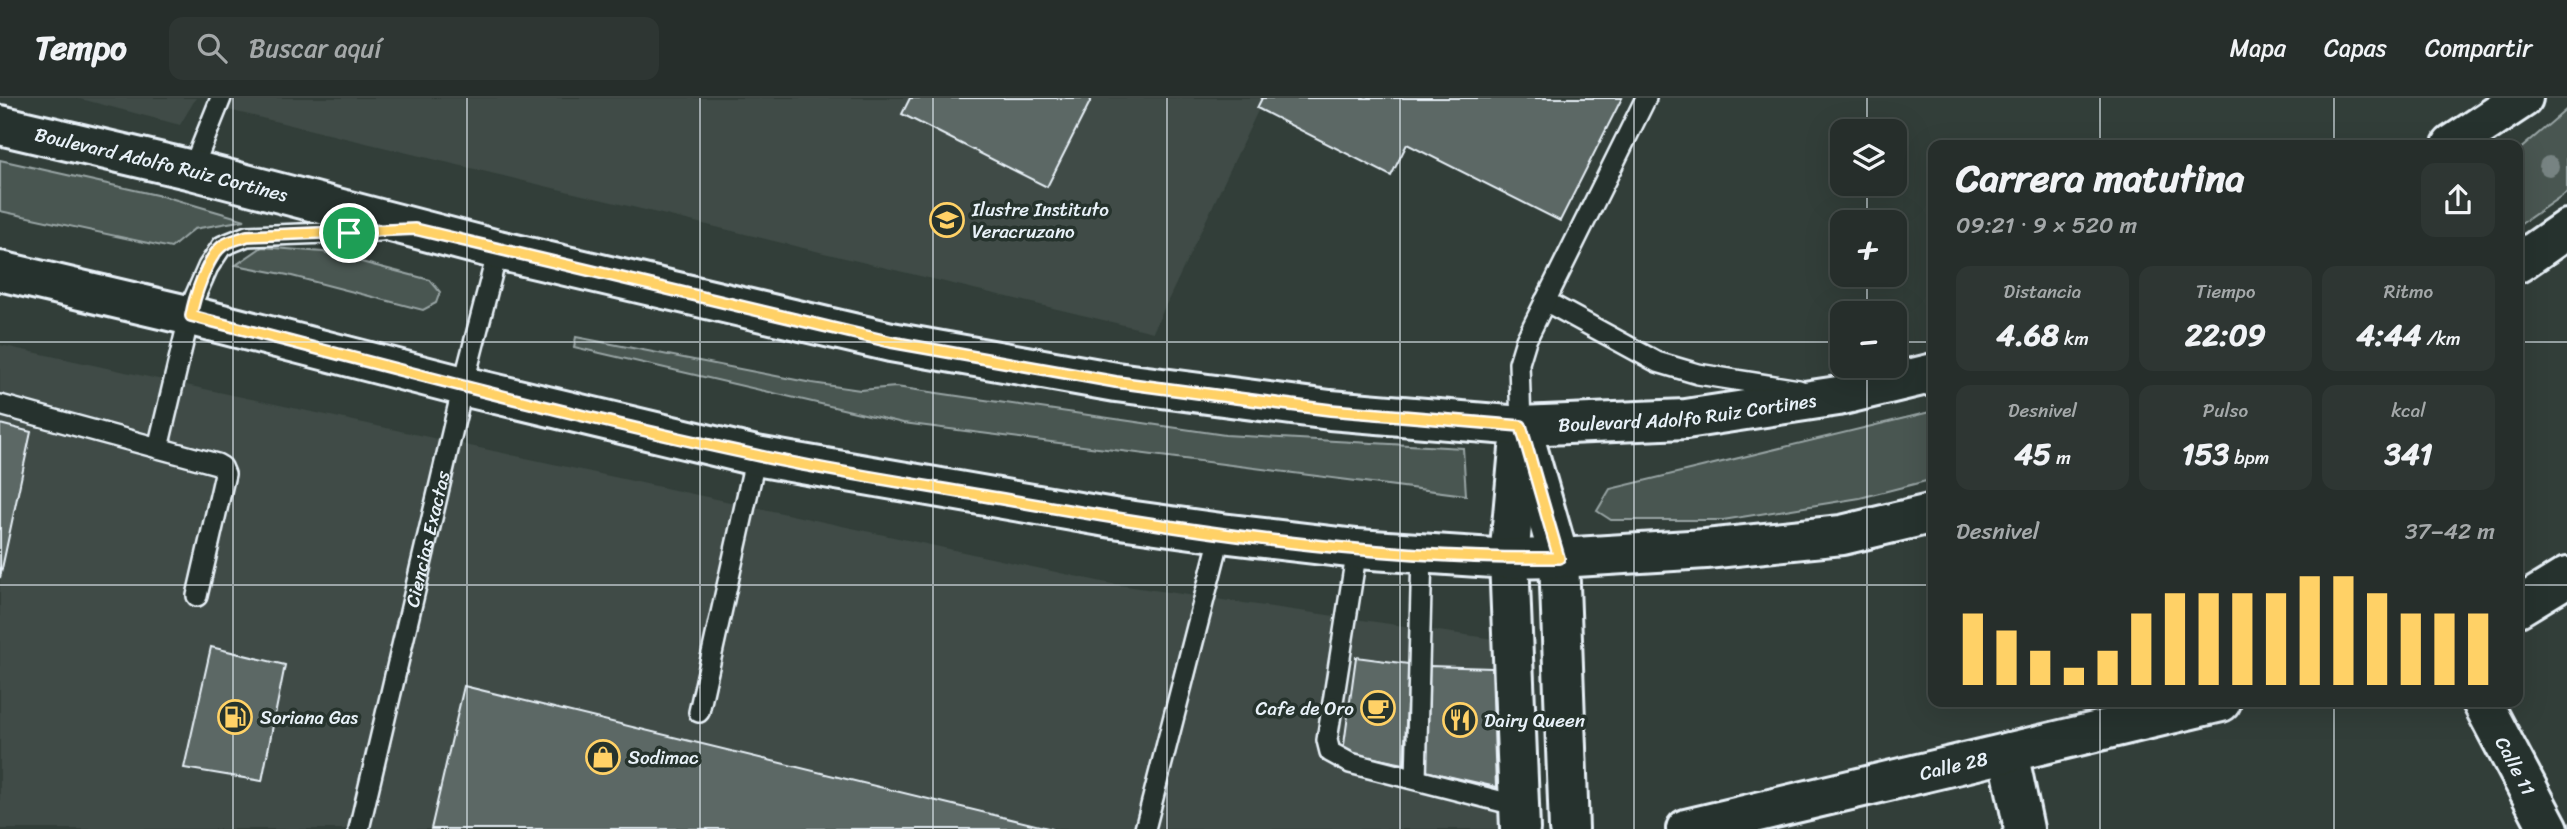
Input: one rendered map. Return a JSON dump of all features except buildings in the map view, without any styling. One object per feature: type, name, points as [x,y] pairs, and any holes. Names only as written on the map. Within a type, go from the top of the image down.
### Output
[{"type":"main road","points":[[2460,140],[2523,98]]},
{"type":"main road","name":"Boulevard Adolfo Ruiz Cortines","points":[[0,125],[192,170],[498,250],[891,342],[1102,379],[1330,410],[1521,426],[1686,419],[1838,396],[1928,374]]},
{"type":"main road","points":[[2523,260],[2567,229]]},
{"type":"main road","points":[[0,271],[757,456],[1113,519],[1221,533],[1357,549],[1509,559],[1559,558],[1706,549],[1842,535],[1928,514]]},
{"type":"main road","points":[[1521,426],[1559,558],[1569,829]]},
{"type":"main road","points":[[1520,817],[1509,559],[1521,426]]},
{"type":"main road","points":[[2523,604],[2567,577]]},
{"type":"main road","name":"Calle 28","points":[[1686,829],[2200,707]]},
{"type":"main road","name":"Calle 11","points":[[2485,707],[2549,829]]},
{"type":"main road","points":[[2008,752],[2024,829]]},
{"type":"lane","points":[[192,170],[221,98]]},
{"type":"lane","points":[[1521,426],[1519,363],[1526,340],[1646,98]]},
{"type":"lane","points":[[158,448],[193,301],[208,267],[222,246],[247,236],[415,229]]},
{"type":"lane","name":"Ciencias Exactas","points":[[359,829],[463,386],[498,250]]},
{"type":"lane","points":[[1545,301],[1657,362],[1698,374],[1838,396]]},
{"type":"lane","points":[[0,405],[222,467],[225,474],[197,596]]},
{"type":"lane","points":[[698,712],[757,456]]},
{"type":"lane","points":[[1145,829],[1221,533]]},
{"type":"lane","points":[[1357,549],[1326,740],[1329,752],[1350,763],[1416,779],[1520,817]]},
{"type":"lane","points":[[1416,779],[1422,553]]},
{"type":"shaded area","points":[[77,98],[196,98],[180,125]]},
{"type":"shaded area","name":"Ilustre Instituto Veracruzano","points":[[231,98],[1264,98],[1153,332],[224,109]]},
{"type":"shaded area","points":[[2567,109],[2567,192],[2523,223],[2523,147]]},
{"type":"shaded area","points":[[0,160],[170,198],[245,220],[194,229],[171,248],[0,211]]},
{"type":"shaded area","points":[[262,247],[323,252],[430,280],[440,292],[436,303],[423,310],[288,275],[236,265]]},
{"type":"shaded area","points":[[576,337],[860,390],[896,387],[1225,435],[1463,448],[1466,495],[903,423],[574,347]]},
{"type":"shaded area","points":[[0,345],[1112,584],[1501,640],[1505,829],[0,829]]},
{"type":"shaded area","points":[[1928,412],[1928,481],[1860,498],[1723,520],[1611,520],[1597,511],[1610,489]]},
{"type":"place","name":"Ilustre Instituto Veracruzano","points":[[947,220]]},
{"type":"place","name":"Cafe de Oro","points":[[1378,708]]},
{"type":"place","name":"Soriana Gas","points":[[235,717]]},
{"type":"place","name":"Dairy Queen","points":[[1460,720]]},
{"type":"place","name":"Sodimac","points":[[603,757]]},
{"type":"route","points":[[415,229],[891,342],[1116,382],[1330,410],[1521,426],[1559,558],[1509,559],[1357,549],[1113,519],[757,456],[463,386],[191,316],[193,301],[208,267],[222,246],[247,236],[349,233],[415,229]]}]
